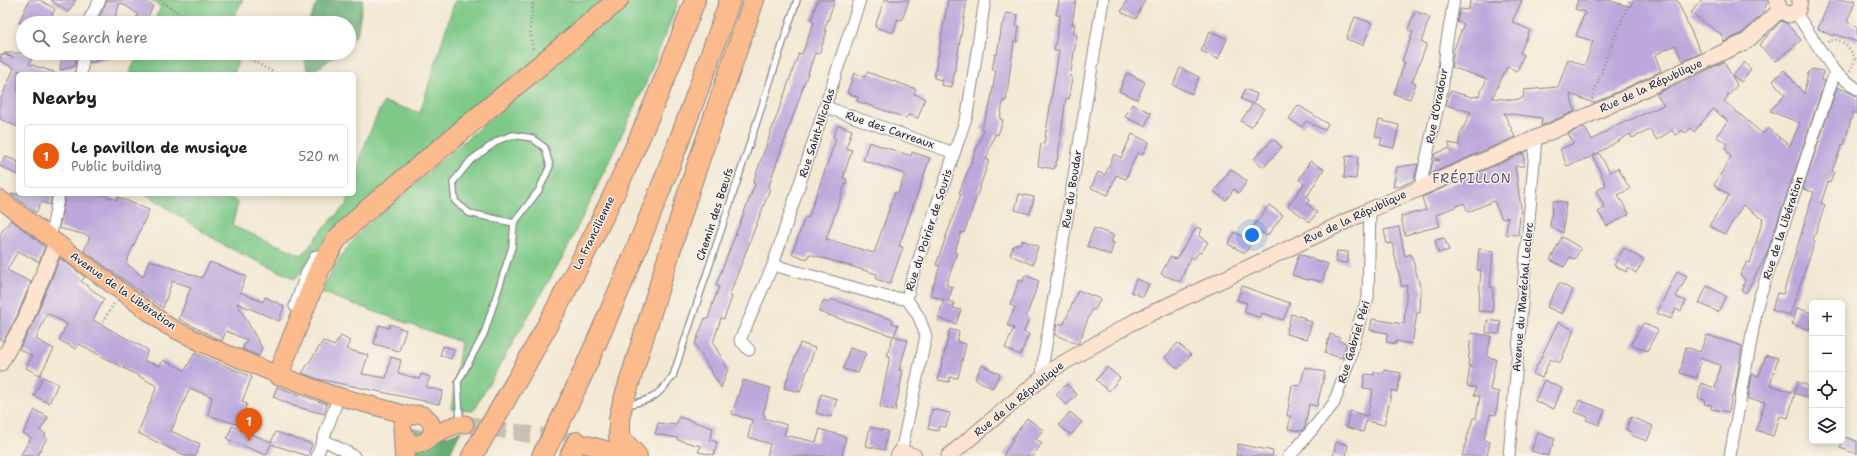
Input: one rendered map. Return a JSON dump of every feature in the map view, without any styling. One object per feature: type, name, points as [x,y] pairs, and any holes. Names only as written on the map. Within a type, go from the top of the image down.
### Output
[{"type":"highway","points":[[278,375],[320,268],[336,240],[361,215],[618,0]]},
{"type":"highway","name":"La Francilienne","points":[[472,456],[511,392],[573,275],[624,172],[676,52],[695,0]]},
{"type":"highway","points":[[542,456],[568,408],[637,250],[698,91],[730,0]]},
{"type":"highway","points":[[637,456],[619,437],[619,419],[622,406],[690,187],[754,0]]},
{"type":"highway","points":[[403,434],[405,456]]},
{"type":"main road","name":"Avenue de la Libération","points":[[0,199],[53,241],[168,326],[220,351],[278,375],[339,396],[411,416]]},
{"type":"main road","name":"Avenue de la Libération","points":[[369,404],[403,434]]},
{"type":"main road","points":[[420,415],[428,419],[460,424],[429,438],[422,443],[414,444],[403,434],[404,424],[411,416],[420,415]]},
{"type":"main road","points":[[428,419],[432,430],[429,438]]},
{"type":"main road","points":[[574,449],[630,456]]},
{"type":"street","points":[[93,16],[100,0]]},
{"type":"street","name":"Rue Saint-Nicolas","points":[[749,350],[740,340],[773,265],[860,0]]},
{"type":"street","name":"Rue du Poirier de Souris","points":[[907,455],[926,336],[919,317],[907,299],[910,285],[967,115],[985,0]]},
{"type":"street","name":"Rue du Boudar","points":[[1042,378],[1044,356],[1103,0]]},
{"type":"street","name":"Rue d'Oradour","points":[[1420,187],[1443,84],[1446,46],[1454,0]]},
{"type":"street","points":[[1778,5],[1786,14],[1798,6],[1819,48],[1835,72],[1857,89]]},
{"type":"street","name":"Rue de la République","points":[[949,456],[1053,369],[1134,321],[1420,187],[1589,115],[1747,41],[1778,5]]},
{"type":"street","points":[[80,72],[83,60]]},
{"type":"street","points":[[278,375],[275,361],[307,272],[324,245],[345,220],[530,61]]},
{"type":"street","name":"Rue de la Libération","points":[[1730,456],[1758,302],[1835,72]]},
{"type":"street","name":"Rue des Carreaux","points":[[826,107],[954,153]]},
{"type":"street","name":"Avenue du Maréchal Leclerc","points":[[1509,456],[1536,138]]},
{"type":"street","points":[[0,364],[25,320],[53,241],[59,196]]},
{"type":"street","name":"Rue Gabriel Péri","points":[[1288,456],[1297,448],[1334,403],[1349,361],[1360,319],[1368,298],[1370,210]]},
{"type":"street","points":[[773,265],[887,297],[907,299]]},
{"type":"street","points":[[316,456],[324,440],[339,396]]},
{"type":"street","points":[[324,440],[354,456]]},
{"type":"lane","name":"Chemin des Bœufs","points":[[622,406],[642,402],[660,393],[673,376],[797,0]]},
{"type":"lane","points":[[460,424],[458,382],[484,334],[512,247],[514,224],[540,190],[550,166],[545,148],[532,138],[513,135],[499,140],[471,160],[453,182],[455,201],[469,213],[514,224]]},
{"type":"path","points":[[160,0],[183,16]]},
{"type":"path","points":[[530,61],[533,52],[530,27],[533,0]]},
{"type":"path","points":[[1589,115],[1603,67],[1630,0]]},
{"type":"path","points":[[1819,48],[1830,40],[1840,40],[1850,49],[1857,62]]},
{"type":"path","points":[[1850,71],[1855,58]]},
{"type":"path","points":[[252,60],[273,72]]},
{"type":"path","points":[[103,322],[121,290]]},
{"type":"green space","points":[[151,0],[243,0],[234,16],[156,16],[161,7]]},
{"type":"green space","points":[[318,0],[363,0],[356,36],[356,16],[311,16]]},
{"type":"green space","points":[[455,0],[605,0],[309,261],[295,279],[223,245],[149,196],[228,196],[238,203],[232,226],[302,255],[320,232],[347,204],[349,196],[356,196],[356,178],[360,160],[364,147],[384,102],[420,113]]},
{"type":"green space","points":[[627,0],[679,0],[643,90],[565,253],[473,411],[451,409],[461,342],[322,292],[326,282],[340,257],[365,227]]},
{"type":"green space","points":[[136,60],[238,60],[235,72],[130,72]]},
{"type":"green space","points":[[305,60],[330,60],[310,72],[307,70]]},
{"type":"green space","points":[[406,427],[447,436],[461,431],[448,456],[410,456],[411,445]]},
{"type":"building","points":[[29,0],[40,0],[55,9],[52,16],[22,16]]},
{"type":"building","points":[[51,0],[76,0],[68,12]]},
{"type":"building","points":[[107,0],[143,0],[153,6],[148,16],[137,16],[138,14],[120,2],[115,16],[100,16]]},
{"type":"building","points":[[818,0],[835,0],[824,31],[827,31],[819,54],[815,53],[768,188],[770,189],[729,296],[732,297],[724,319],[721,318],[713,343],[728,369],[721,388],[695,344],[705,318],[708,319],[719,287],[716,285],[755,184],[753,183],[799,53],[802,54],[814,22],[811,20]]},
{"type":"building","points":[[884,0],[909,0],[902,20],[898,19],[893,33],[875,27]]},
{"type":"building","points":[[948,0],[967,0],[952,87],[941,85],[942,80],[934,78]]},
{"type":"building","points":[[1059,0],[1076,0],[1072,24],[1075,24],[1073,34],[1077,35],[1070,77],[1072,77],[1069,99],[1066,98],[1058,157],[1054,169],[1038,166],[1041,143],[1044,144],[1059,51],[1054,51],[1060,15],[1056,15]]},
{"type":"building","points":[[1127,0],[1145,0],[1136,19],[1121,12]]},
{"type":"building","points":[[1471,0],[1522,0],[1512,22],[1530,30],[1520,53],[1524,55],[1517,71],[1507,67],[1492,98],[1514,100],[1523,98],[1524,90],[1558,87],[1568,59],[1585,66],[1593,41],[1576,36],[1585,12],[1575,9],[1578,0],[1608,0],[1630,7],[1633,0],[1677,0],[1701,53],[1683,61],[1675,45],[1655,55],[1661,71],[1594,103],[1570,94],[1575,111],[1541,126],[1542,118],[1504,113],[1515,137],[1430,174],[1433,161],[1440,160],[1434,158],[1435,154],[1450,148],[1449,143],[1459,145],[1460,134],[1471,112],[1446,105],[1450,91],[1472,97],[1479,96],[1487,79],[1451,67],[1454,49],[1464,24],[1457,22],[1460,9],[1468,10]]},
{"type":"building","points":[[1701,0],[1768,0],[1762,15],[1742,33],[1724,42],[1721,34],[1691,13]]},
{"type":"building","points":[[1830,0],[1856,0],[1847,22],[1857,27],[1857,42],[1834,34],[1833,36],[1818,29]]},
{"type":"building","points":[[1415,11],[1430,17],[1421,42],[1427,44],[1412,82],[1416,83],[1410,99],[1394,94],[1405,62],[1402,61],[1413,32],[1408,30]]},
{"type":"building","points":[[1006,13],[1018,15],[1016,26],[1019,26],[1017,42],[1014,41],[1006,101],[1003,101],[1000,119],[1003,120],[998,135],[995,134],[986,159],[989,160],[964,233],[961,232],[954,252],[957,253],[946,285],[953,287],[948,301],[954,303],[953,308],[961,310],[956,324],[938,318],[944,300],[930,295],[940,266],[936,265],[961,194],[959,193],[984,130],[981,129],[990,105],[996,70],[992,70],[995,54],[997,55],[1002,24],[1004,24]]},
{"type":"building","points":[[1355,17],[1372,23],[1363,45],[1346,39]]},
{"type":"building","points":[[1781,21],[1786,23],[1801,40],[1776,61],[1759,45]]},
{"type":"building","points":[[1210,31],[1227,39],[1218,59],[1201,51]]},
{"type":"building","points":[[4,53],[16,53],[16,60],[31,60],[29,64],[54,72],[22,72],[18,70],[18,72],[16,72],[16,126],[0,119],[0,101],[14,68],[0,61],[1,54],[14,58]]},
{"type":"building","points":[[61,60],[76,60],[75,66],[60,70]]},
{"type":"building","points":[[90,60],[102,60],[90,63]]},
{"type":"building","points":[[1724,62],[1737,85],[1729,95],[1726,94],[1728,96],[1724,101],[1763,134],[1768,128],[1790,146],[1800,123],[1770,111],[1785,95],[1773,81],[1784,70],[1804,94],[1808,73],[1812,69],[1823,71],[1822,80],[1825,81],[1766,256],[1746,293],[1742,291],[1745,279],[1740,275],[1747,262],[1750,263],[1763,219],[1743,205],[1725,234],[1709,226],[1729,195],[1714,185],[1731,157],[1725,148],[1727,144],[1716,136],[1728,121],[1713,109],[1694,132],[1691,128],[1685,133],[1683,130],[1675,135],[1672,130],[1657,140],[1650,130],[1632,138],[1630,134],[1591,157],[1567,166],[1560,149],[1574,143],[1568,134],[1584,127],[1592,140],[1614,127],[1664,105],[1656,94]]},
{"type":"building","points":[[1744,62],[1751,69],[1741,82],[1733,76]]},
{"type":"building","points":[[1180,68],[1199,77],[1192,94],[1173,85]]},
{"type":"building","points":[[867,72],[916,89],[914,94],[925,98],[918,118],[908,115],[906,118],[857,101],[858,97],[847,93],[854,73],[865,77]]},
{"type":"building","points":[[1127,73],[1145,82],[1137,99],[1119,91]]},
{"type":"building","points":[[1837,87],[1857,96],[1857,114],[1853,112],[1844,145],[1842,145],[1832,171],[1834,172],[1830,183],[1828,182],[1821,203],[1825,205],[1813,240],[1815,241],[1790,315],[1772,310],[1777,293],[1783,294],[1814,192],[1803,189]]},
{"type":"building","points":[[1245,89],[1257,94],[1254,103],[1264,109],[1251,127],[1241,121],[1253,104],[1241,99]]},
{"type":"building","points":[[1132,104],[1151,113],[1145,126],[1125,117]]},
{"type":"building","points":[[1298,105],[1328,124],[1324,130],[1306,121],[1302,127],[1289,119]]},
{"type":"building","points":[[1379,120],[1399,125],[1394,148],[1380,145],[1382,138],[1375,136]]},
{"type":"building","points":[[838,125],[852,130],[846,148],[852,150],[843,178],[847,179],[826,239],[874,253],[895,192],[898,193],[905,174],[863,160],[869,142],[911,156],[912,152],[930,158],[899,246],[903,247],[890,284],[876,279],[877,274],[809,254],[807,259],[792,254],[805,217],[808,218],[836,139],[833,137]]},
{"type":"building","points":[[1132,134],[1149,142],[1142,155],[1137,153],[1126,179],[1116,175],[1108,195],[1091,188],[1098,172],[1105,175],[1114,154],[1121,158]]},
{"type":"building","points":[[1273,139],[1282,147],[1264,167],[1253,160]]},
{"type":"building","points":[[1524,153],[1524,166],[1515,166],[1521,208],[1518,235],[1506,234],[1508,217],[1502,219],[1494,201],[1468,212],[1464,203],[1436,215],[1440,226],[1405,235],[1401,216],[1426,210],[1422,197]]},
{"type":"building","points":[[1599,153],[1610,172],[1618,168],[1630,189],[1618,195],[1629,214],[1607,226],[1598,212],[1605,208],[1596,191],[1606,185],[1593,156]]},
{"type":"building","points":[[5,156],[16,161],[16,174],[0,166]]},
{"type":"building","points":[[1346,156],[1358,157],[1356,179],[1344,178]]},
{"type":"building","points":[[1310,161],[1324,169],[1307,197],[1310,199],[1307,204],[1317,212],[1310,222],[1288,206],[1304,184],[1299,180]]},
{"type":"building","points":[[1418,164],[1414,180],[1401,186],[1393,187],[1397,167]]},
{"type":"building","points":[[1231,169],[1247,181],[1239,193],[1234,189],[1226,200],[1214,192]]},
{"type":"building","points":[[11,194],[16,194],[16,196],[52,196],[50,205],[41,202],[36,213]]},
{"type":"building","points":[[1019,194],[1034,197],[1030,214],[1015,210]]},
{"type":"building","points":[[66,196],[107,196],[117,200],[118,197],[149,210],[126,263],[143,277],[149,260],[202,278],[210,262],[246,276],[240,292],[263,302],[265,297],[284,306],[279,321],[237,303],[262,348],[259,356],[242,349],[247,340],[226,331],[222,341],[179,319],[191,287],[172,281],[163,308],[84,251],[90,236],[59,228]]},
{"type":"building","points":[[1553,201],[1566,202],[1563,233],[1550,226]]},
{"type":"building","points":[[1269,205],[1283,215],[1267,236],[1253,227]]},
{"type":"building","points":[[11,220],[45,247],[39,262],[18,251],[7,270],[31,282],[17,316],[3,341],[0,339],[0,234]]},
{"type":"building","points":[[1197,227],[1202,229],[1199,236],[1208,242],[1201,253],[1199,252],[1194,259],[1191,257],[1180,282],[1161,274],[1170,257],[1176,259]]},
{"type":"building","points":[[1399,227],[1405,256],[1411,254],[1421,290],[1420,313],[1417,313],[1412,344],[1396,341],[1396,344],[1386,342],[1388,333],[1370,330],[1372,319],[1404,324],[1407,285],[1402,287],[1392,243],[1387,244],[1384,230]]},
{"type":"building","points":[[1094,228],[1114,235],[1111,242],[1114,243],[1110,255],[1087,246]]},
{"type":"building","points":[[1235,232],[1252,242],[1245,253],[1228,244]]},
{"type":"building","points":[[1562,237],[1581,248],[1575,259],[1570,257],[1564,267],[1550,260]]},
{"type":"building","points":[[1444,238],[1449,250],[1438,253],[1435,240]]},
{"type":"building","points":[[1022,240],[1038,246],[1033,265],[1010,255],[1013,246],[1021,243]]},
{"type":"building","points":[[1624,248],[1644,260],[1636,273],[1628,268],[1626,272],[1614,265]]},
{"type":"building","points":[[1479,249],[1493,251],[1490,287],[1493,287],[1493,312],[1478,311],[1481,270],[1477,270]]},
{"type":"building","points":[[1337,251],[1348,252],[1348,263],[1336,262]]},
{"type":"building","points":[[1299,254],[1328,264],[1322,282],[1311,279],[1308,280],[1292,275]]},
{"type":"building","points":[[60,258],[85,277],[81,281],[104,299],[93,320],[148,350],[144,361],[160,366],[163,360],[185,370],[195,353],[252,377],[242,402],[247,404],[239,425],[208,415],[212,397],[190,388],[171,431],[200,444],[196,456],[186,456],[138,433],[157,386],[79,344],[76,349],[59,340],[67,324],[47,313],[36,339],[54,349],[40,375],[26,368],[32,356],[19,349],[33,323]]},
{"type":"building","points":[[1677,271],[1687,276],[1676,297],[1686,301],[1681,311],[1676,309],[1671,319],[1657,313]]},
{"type":"building","points":[[1025,275],[1039,281],[1026,317],[1029,319],[1024,332],[1029,334],[1020,355],[1005,348],[1014,328],[1007,325],[1015,307],[1010,305],[1019,280],[1023,282]]},
{"type":"building","points":[[1136,279],[1149,284],[1143,297],[1131,292]]},
{"type":"building","points":[[1559,283],[1573,290],[1562,314],[1547,307]]},
{"type":"building","points":[[1242,286],[1290,303],[1283,320],[1262,313],[1261,318],[1244,312],[1247,303],[1237,300]]},
{"type":"building","points":[[1707,286],[1726,296],[1718,312],[1699,303]]},
{"type":"building","points":[[1078,290],[1100,299],[1095,310],[1092,309],[1078,344],[1055,335],[1057,324],[1064,324]]},
{"type":"building","points":[[831,299],[893,320],[892,323],[898,325],[894,336],[908,340],[899,370],[903,371],[895,411],[880,407],[890,356],[887,355],[893,336],[819,312],[823,301],[829,302]]},
{"type":"building","points":[[1797,308],[1809,312],[1809,330],[1792,324]]},
{"type":"building","points":[[1291,314],[1305,318],[1304,320],[1312,322],[1307,339],[1286,334]]},
{"type":"building","points":[[1487,320],[1501,322],[1499,334],[1486,333]]},
{"type":"building","points":[[1558,322],[1574,330],[1560,363],[1550,359],[1542,378],[1533,374]]},
{"type":"building","points":[[1643,323],[1658,330],[1647,351],[1631,344]]},
{"type":"building","points":[[390,324],[406,330],[399,351],[374,344],[379,325],[389,328]]},
{"type":"building","points":[[950,329],[959,332],[957,342],[966,344],[958,378],[950,377],[949,382],[938,380]]},
{"type":"building","points":[[1471,333],[1491,336],[1487,357],[1496,359],[1490,390],[1499,392],[1496,415],[1490,414],[1484,440],[1490,442],[1487,456],[1462,456],[1473,418],[1476,418],[1480,397],[1474,395],[1476,387],[1467,386],[1470,366],[1468,366]]},
{"type":"building","points":[[1330,334],[1340,338],[1339,341],[1346,343],[1342,358],[1325,353]]},
{"type":"building","points":[[1707,335],[1742,346],[1734,396],[1732,396],[1729,412],[1711,409],[1712,405],[1704,404],[1705,400],[1698,398],[1701,383],[1715,388],[1720,365],[1701,358],[1697,378],[1680,373],[1686,347],[1700,352]]},
{"type":"building","points":[[341,336],[350,341],[346,349],[368,355],[362,374],[386,378],[391,357],[401,360],[398,373],[419,379],[421,374],[430,377],[426,387],[443,391],[439,404],[318,379],[302,373],[323,341],[334,346]]},
{"type":"building","points":[[800,343],[815,348],[800,392],[784,388]]},
{"type":"building","points":[[1178,343],[1191,355],[1178,369],[1165,357]]},
{"type":"building","points":[[443,346],[454,349],[451,359],[440,355]]},
{"type":"building","points":[[850,348],[866,353],[858,373],[843,369]]},
{"type":"building","points":[[1766,355],[1778,358],[1770,385],[1795,393],[1788,418],[1780,416],[1773,436],[1756,430],[1765,402],[1748,399],[1752,374],[1759,376]]},
{"type":"building","points":[[982,365],[1000,374],[992,388],[975,379]]},
{"type":"building","points":[[1107,367],[1120,378],[1109,391],[1096,380]]},
{"type":"building","points":[[1305,367],[1325,372],[1317,406],[1309,404],[1305,427],[1302,431],[1288,429],[1291,416],[1287,416],[1292,385],[1300,386]]},
{"type":"building","points":[[1384,370],[1401,373],[1397,392],[1392,390],[1384,425],[1366,421],[1363,432],[1346,427],[1350,411],[1367,416],[1373,391],[1372,389],[1363,388],[1365,374],[1374,375],[1374,372],[1384,373]]},
{"type":"building","points":[[43,377],[58,384],[49,403],[34,396]]},
{"type":"building","points":[[743,380],[771,388],[763,414],[765,415],[764,418],[787,425],[784,435],[816,442],[820,429],[846,437],[842,456],[767,456],[770,444],[748,437],[752,420],[732,414]]},
{"type":"building","points":[[1544,380],[1562,388],[1554,409],[1535,401]]},
{"type":"building","points":[[1798,382],[1809,386],[1809,398],[1794,393]]},
{"type":"building","points":[[1067,384],[1077,395],[1066,405],[1056,394]]},
{"type":"building","points":[[277,387],[327,404],[324,414],[294,406],[273,397]]},
{"type":"building","points":[[821,394],[837,399],[831,417],[816,413]]},
{"type":"building","points":[[1579,400],[1605,410],[1599,425],[1586,420],[1588,417],[1575,412]]},
{"type":"building","points":[[932,409],[950,413],[946,427],[939,426],[938,431],[928,429]]},
{"type":"building","points":[[35,410],[48,417],[40,431],[46,434],[44,437],[47,438],[37,456],[20,456],[31,438],[23,433]]},
{"type":"building","points":[[1070,412],[1082,422],[1071,435],[1059,425]]},
{"type":"building","points":[[679,417],[713,428],[710,440],[717,442],[714,455],[698,452],[701,446],[678,440],[678,438],[655,434],[658,423],[676,425]]},
{"type":"building","points":[[1631,417],[1653,426],[1647,441],[1631,435],[1632,432],[1626,430]]},
{"type":"building","points":[[1027,418],[1043,430],[1036,439],[1042,443],[1033,456],[1003,456],[1013,440],[1012,439]]},
{"type":"building","points":[[232,426],[271,442],[276,432],[312,444],[308,456],[271,444],[266,455],[227,439]]},
{"type":"building","points":[[870,427],[888,431],[884,450],[866,446]]},
{"type":"building","points":[[1538,433],[1555,439],[1548,456],[1531,451]]},
{"type":"building","points":[[1845,437],[1857,441],[1857,454],[1840,448],[1841,444],[1845,444]]},
{"type":"building","points":[[1336,442],[1348,445],[1346,456],[1333,456]]},
{"type":"building","points":[[1238,444],[1273,451],[1272,456],[1236,456]]},
{"type":"tunnel","points":[[465,424],[577,442]]},
{"type":"place","name":"Le pavillon de musique","points":[[249,441]]},
{"type":"district","name":"FRÉPILLON","points":[[1472,178]]}]
